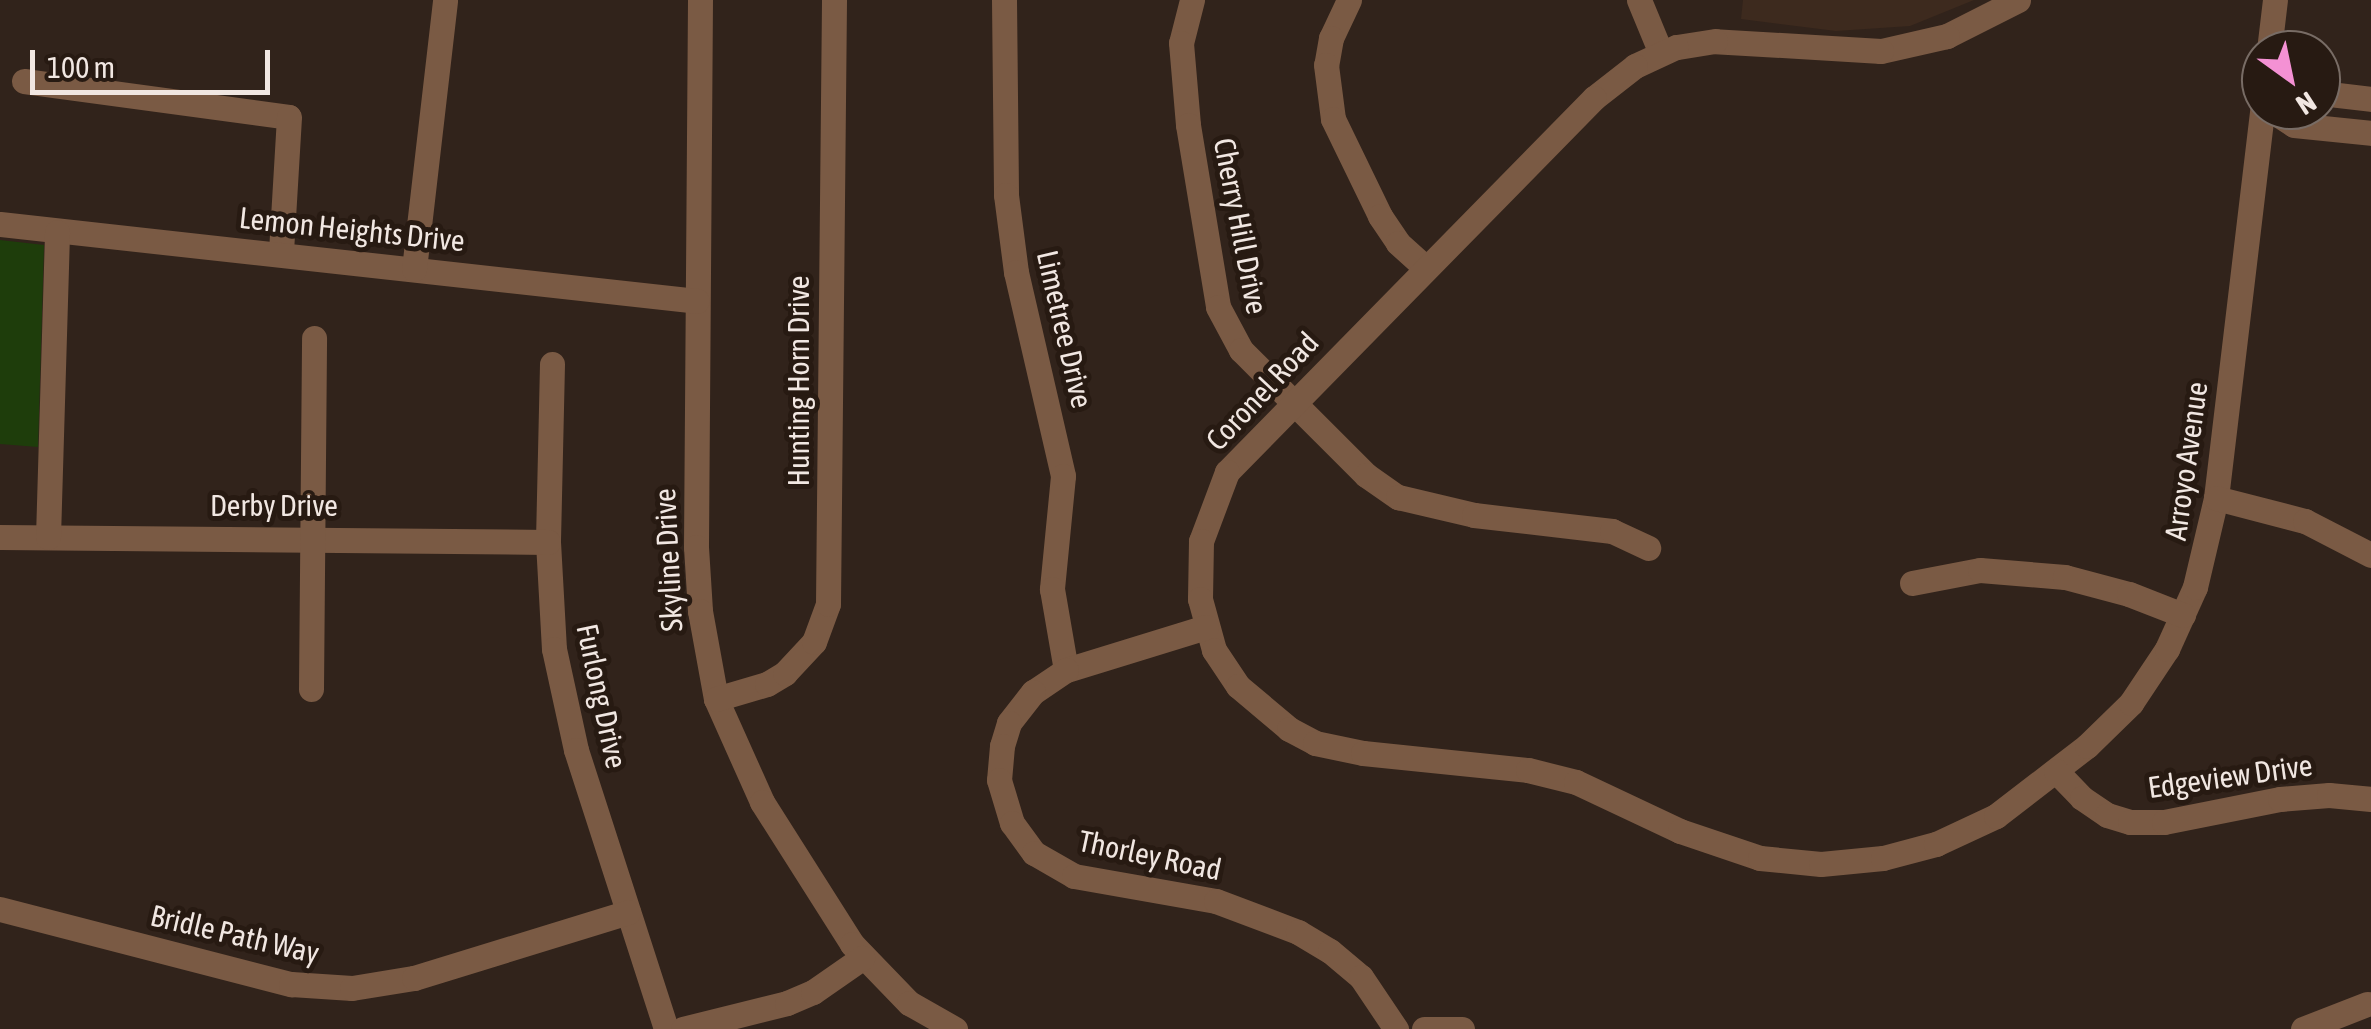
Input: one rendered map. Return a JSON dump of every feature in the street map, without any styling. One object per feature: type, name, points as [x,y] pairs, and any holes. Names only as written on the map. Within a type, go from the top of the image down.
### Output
[{"type":"street","name":"Skyline Drive","points":[[700,0],[698,588],[716,699],[762,802],[862,958],[908,1003],[955,1029]]},
{"type":"street","name":"Hunting Horn Drive","points":[[716,699],[767,684],[786,673],[814,642],[828,604],[834,0]]},
{"type":"street","name":"Limetree Drive","points":[[1004,0],[1006,196],[1016,272],[1063,476],[1052,589],[1066,670]]},
{"type":"street","name":"Cherry Hill Drive","points":[[1192,0],[1184,18],[1180,64],[1218,307],[1241,350],[1366,475],[1398,497],[1474,515],[1612,532],[1648,548]]},
{"type":"street","points":[[1349,0],[1331,38],[1326,66],[1333,119],[1380,216],[1398,243],[1426,268]]},
{"type":"street","points":[[1639,0],[1660,53]]},
{"type":"street","name":"Coronel Road","points":[[2018,0],[1947,36],[1882,50],[1715,40],[1660,53],[1616,78],[1242,453],[1216,494],[1200,554],[1200,598],[1214,650],[1238,686],[1289,730],[1316,743],[1363,754],[1528,770],[1576,782],[1680,831],[1760,858],[1853,862],[1936,844],[1996,816],[2056,770]]},
{"type":"street","points":[[2272,30],[2275,0]]},
{"type":"street","points":[[414,269],[446,1]]},
{"type":"street","points":[[24,81],[288,117],[281,253]]},
{"type":"street","points":[[2341,95],[2371,99]]},
{"type":"street","points":[[2341,129],[2371,133]]},
{"type":"street","name":"Arroyo Avenue","points":[[2056,770],[2131,703],[2183,615],[2205,559],[2216,498],[2260,130]]},
{"type":"street","name":"Lemon Heights Drive","points":[[0,224],[696,301]]},
{"type":"street","points":[[48,536],[58,232]]},
{"type":"street","points":[[311,689],[314,338]]},
{"type":"street","name":"Furlong Drive","points":[[552,364],[548,542],[554,649],[576,750],[666,1029]]},
{"type":"street","points":[[2216,498],[2304,521],[2371,555]]},
{"type":"street","name":"Derby Drive","points":[[0,538],[312,537],[548,542]]},
{"type":"street","points":[[1912,583],[1980,570],[2064,578],[2129,594],[2183,615]]},
{"type":"street","name":"Thorley Road","points":[[1206,627],[1048,679],[1019,706],[1002,746],[1000,792],[1024,842],[1048,864],[1074,876],[1183,892],[1298,932],[1330,951],[1361,977],[1396,1029]]},
{"type":"street","name":"Edgeview Drive","points":[[2056,770],[2082,798],[2107,815],[2130,822],[2164,822],[2280,799],[2329,795],[2371,799]]},
{"type":"street","name":"Bridle Path Way","points":[[0,908],[291,984],[352,988],[414,978],[628,912]]},
{"type":"street","points":[[683,1029],[787,1004],[814,992],[862,958]]},
{"type":"street","points":[[2303,1029],[2367,1004]]},
{"type":"street","points":[[1424,1029],[1462,1029]]},
{"type":"shaded area","points":[[1743,0],[1974,0],[1910,26],[1836,31],[1741,19]]},
{"type":"green space","points":[[0,240],[44,245],[38,447],[0,444]]}]
